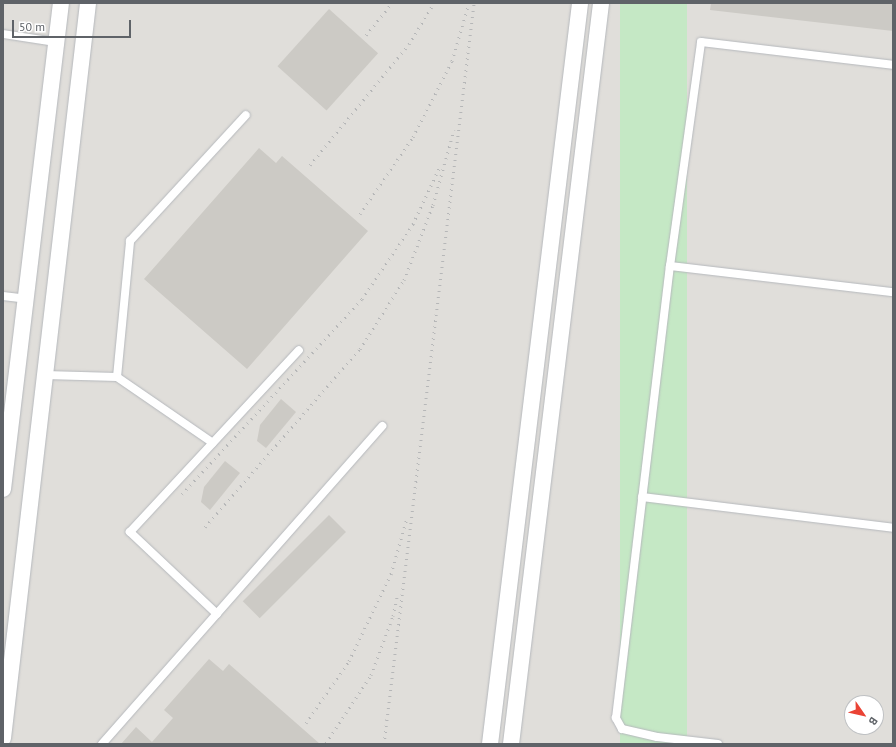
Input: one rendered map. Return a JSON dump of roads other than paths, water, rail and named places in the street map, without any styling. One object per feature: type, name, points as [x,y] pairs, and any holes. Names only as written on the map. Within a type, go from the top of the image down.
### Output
[{"type":"street","points":[[3,489],[8,409],[26,299],[61,3]]},
{"type":"street","points":[[3,738],[88,3]]},
{"type":"street","points":[[490,744],[580,3]]},
{"type":"street","points":[[511,744],[601,3]]},
{"type":"lane","points":[[3,34],[56,42]]},
{"type":"lane","points":[[718,744],[657,737],[622,729],[616,718],[670,266],[701,42],[893,65]]},
{"type":"lane","points":[[117,377],[130,241],[246,115]]},
{"type":"lane","points":[[670,266],[893,292]]},
{"type":"lane","points":[[3,296],[26,299]]},
{"type":"lane","points":[[217,614],[130,532],[299,350]]},
{"type":"lane","points":[[45,375],[117,377],[212,443]]},
{"type":"lane","points":[[102,744],[382,426]]},
{"type":"lane","points":[[642,497],[893,528]]},
{"type":"railway","points":[[366,35],[392,3]]},
{"type":"railway","points":[[310,165],[409,44],[434,3]]},
{"type":"railway","points":[[360,214],[413,137],[452,61],[469,3]]},
{"type":"railway","points":[[384,744],[474,3]]},
{"type":"railway","points":[[205,527],[360,349],[404,280],[433,205],[454,130]]},
{"type":"railway","points":[[182,494],[362,299],[413,224],[440,166]]},
{"type":"railway","points":[[306,723],[349,661],[391,574],[407,518]]},
{"type":"railway","points":[[326,743],[371,675],[393,616],[397,597]]}]
